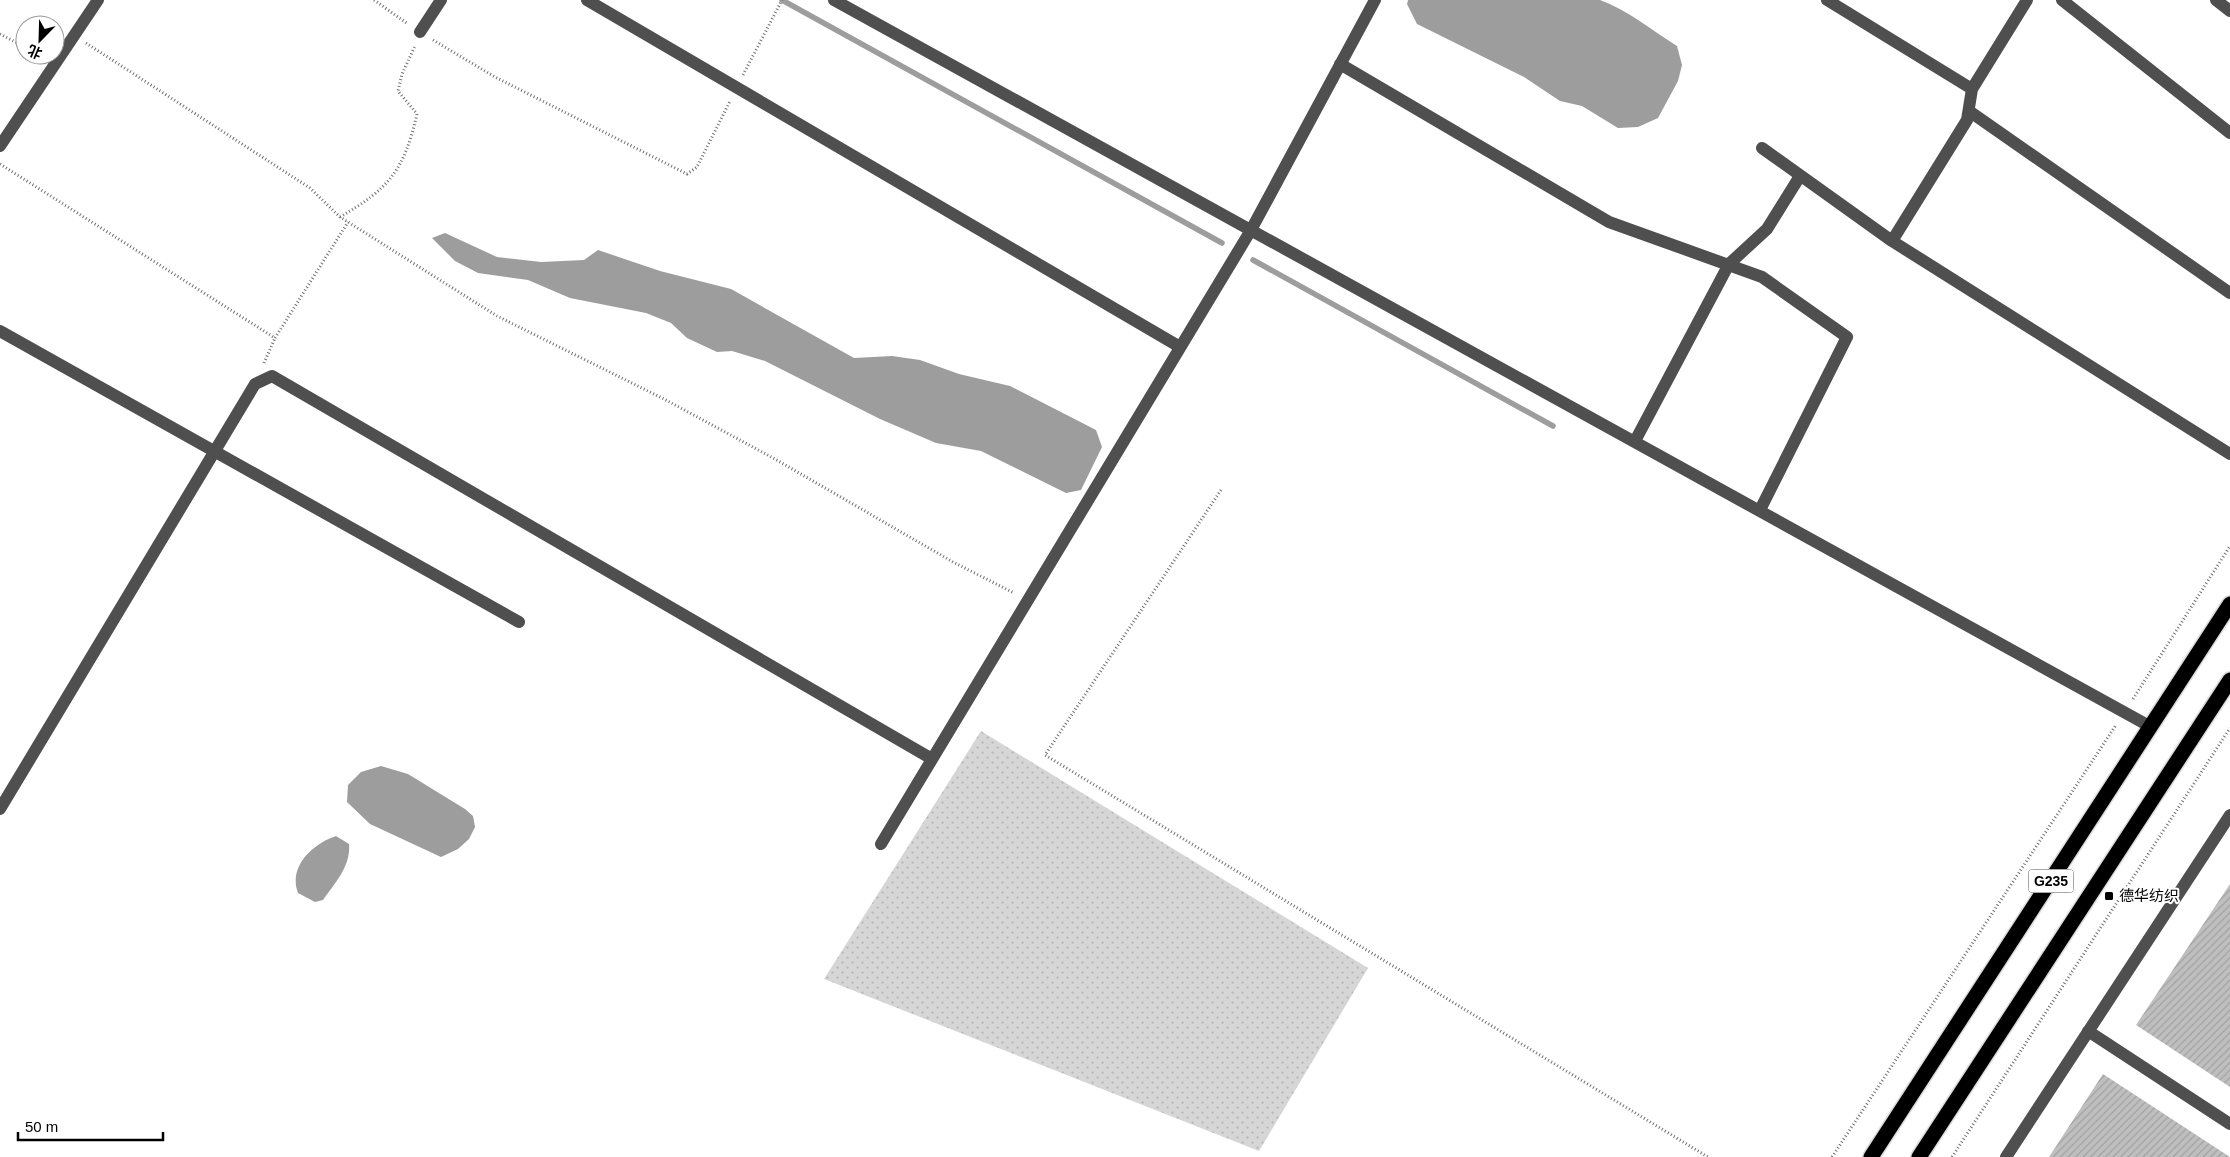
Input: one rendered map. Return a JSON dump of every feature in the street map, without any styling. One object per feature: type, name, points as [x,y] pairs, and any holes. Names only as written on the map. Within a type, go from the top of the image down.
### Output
[{"type":"highway","name":"G235","points":[[1871,1157],[2230,604]]},
{"type":"highway","name":"G235","points":[[1919,1157],[2230,680]]},
{"type":"street","points":[[0,146],[98,0]]},
{"type":"street","points":[[420,32],[441,0]]},
{"type":"street","points":[[588,0],[1180,347]]},
{"type":"street","points":[[834,0],[2151,727]]},
{"type":"street","points":[[880,844],[1251,230],[1374,0]]},
{"type":"street","points":[[1827,0],[1972,89]]},
{"type":"street","points":[[1892,241],[1967,120],[1972,89],[2027,0]]},
{"type":"street","points":[[2062,0],[2230,133]]},
{"type":"street","points":[[2216,0],[2230,11]]},
{"type":"street","points":[[1340,64],[1609,222],[1762,277],[1847,337],[1760,510]]},
{"type":"street","points":[[1968,111],[2230,293]]},
{"type":"street","points":[[1762,148],[1892,241],[2230,454]]},
{"type":"street","points":[[1635,441],[1729,264],[1767,229],[1800,176]]},
{"type":"street","points":[[0,332],[520,622]]},
{"type":"street","points":[[0,809],[255,384],[272,376],[932,759]]},
{"type":"street","points":[[2006,1157],[2230,815]]},
{"type":"street","points":[[2088,1031],[2230,1124]]},
{"type":"path","points":[[374,0],[420,32],[495,77],[687,174],[697,167],[782,0]]},
{"type":"path","points":[[340,217],[376,194],[391,180],[403,160],[417,114],[398,91],[402,74],[420,32]]},
{"type":"path","points":[[0,34],[15,42]]},
{"type":"path","points":[[74,35],[310,188],[340,217],[497,316],[673,404],[775,459],[952,562],[1028,599]]},
{"type":"path","points":[[0,164],[275,338],[348,222]]},
{"type":"path","points":[[1221,490],[1045,755],[1708,1157]]},
{"type":"path","points":[[1832,1157],[2125,711],[2230,546]]},
{"type":"path","points":[[1952,1157],[2230,728]]},
{"type":"shaded area","points":[[1408,0],[1600,0],[1630,15],[1677,46],[1682,65],[1678,81],[1658,118],[1638,127],[1618,128],[1582,106],[1560,101],[1524,77],[1417,24],[1407,4]]},
{"type":"shaded area","points":[[445,233],[497,257],[541,262],[584,260],[598,250],[660,271],[731,289],[854,358],[892,356],[920,360],[959,374],[1010,386],[1096,430],[1102,447],[1081,490],[1066,493],[981,451],[936,443],[880,419],[765,361],[732,351],[717,352],[687,338],[671,323],[646,313],[570,298],[528,280],[478,273],[455,261],[432,238]]},
{"type":"shaded area","points":[[981,731],[1368,968],[1259,1151],[824,979]]},
{"type":"shaded area","points":[[381,766],[408,774],[465,809],[473,816],[475,827],[469,839],[458,849],[441,857],[370,824],[347,802],[348,785],[361,772]]},
{"type":"shaded area","points":[[336,836],[349,844],[345,867],[323,900],[315,902],[298,893],[296,874],[304,858],[311,851]]},
{"type":"building","points":[[2230,884],[2230,1087],[2136,1025]]},
{"type":"building","points":[[2103,1074],[2230,1157],[2049,1157]]},
{"type":"waterway","points":[[782,0],[1222,243]]},
{"type":"waterway","points":[[1253,260],[1553,426]]},
{"type":"place","name":"德华纺织","points":[[2109,896]]}]
